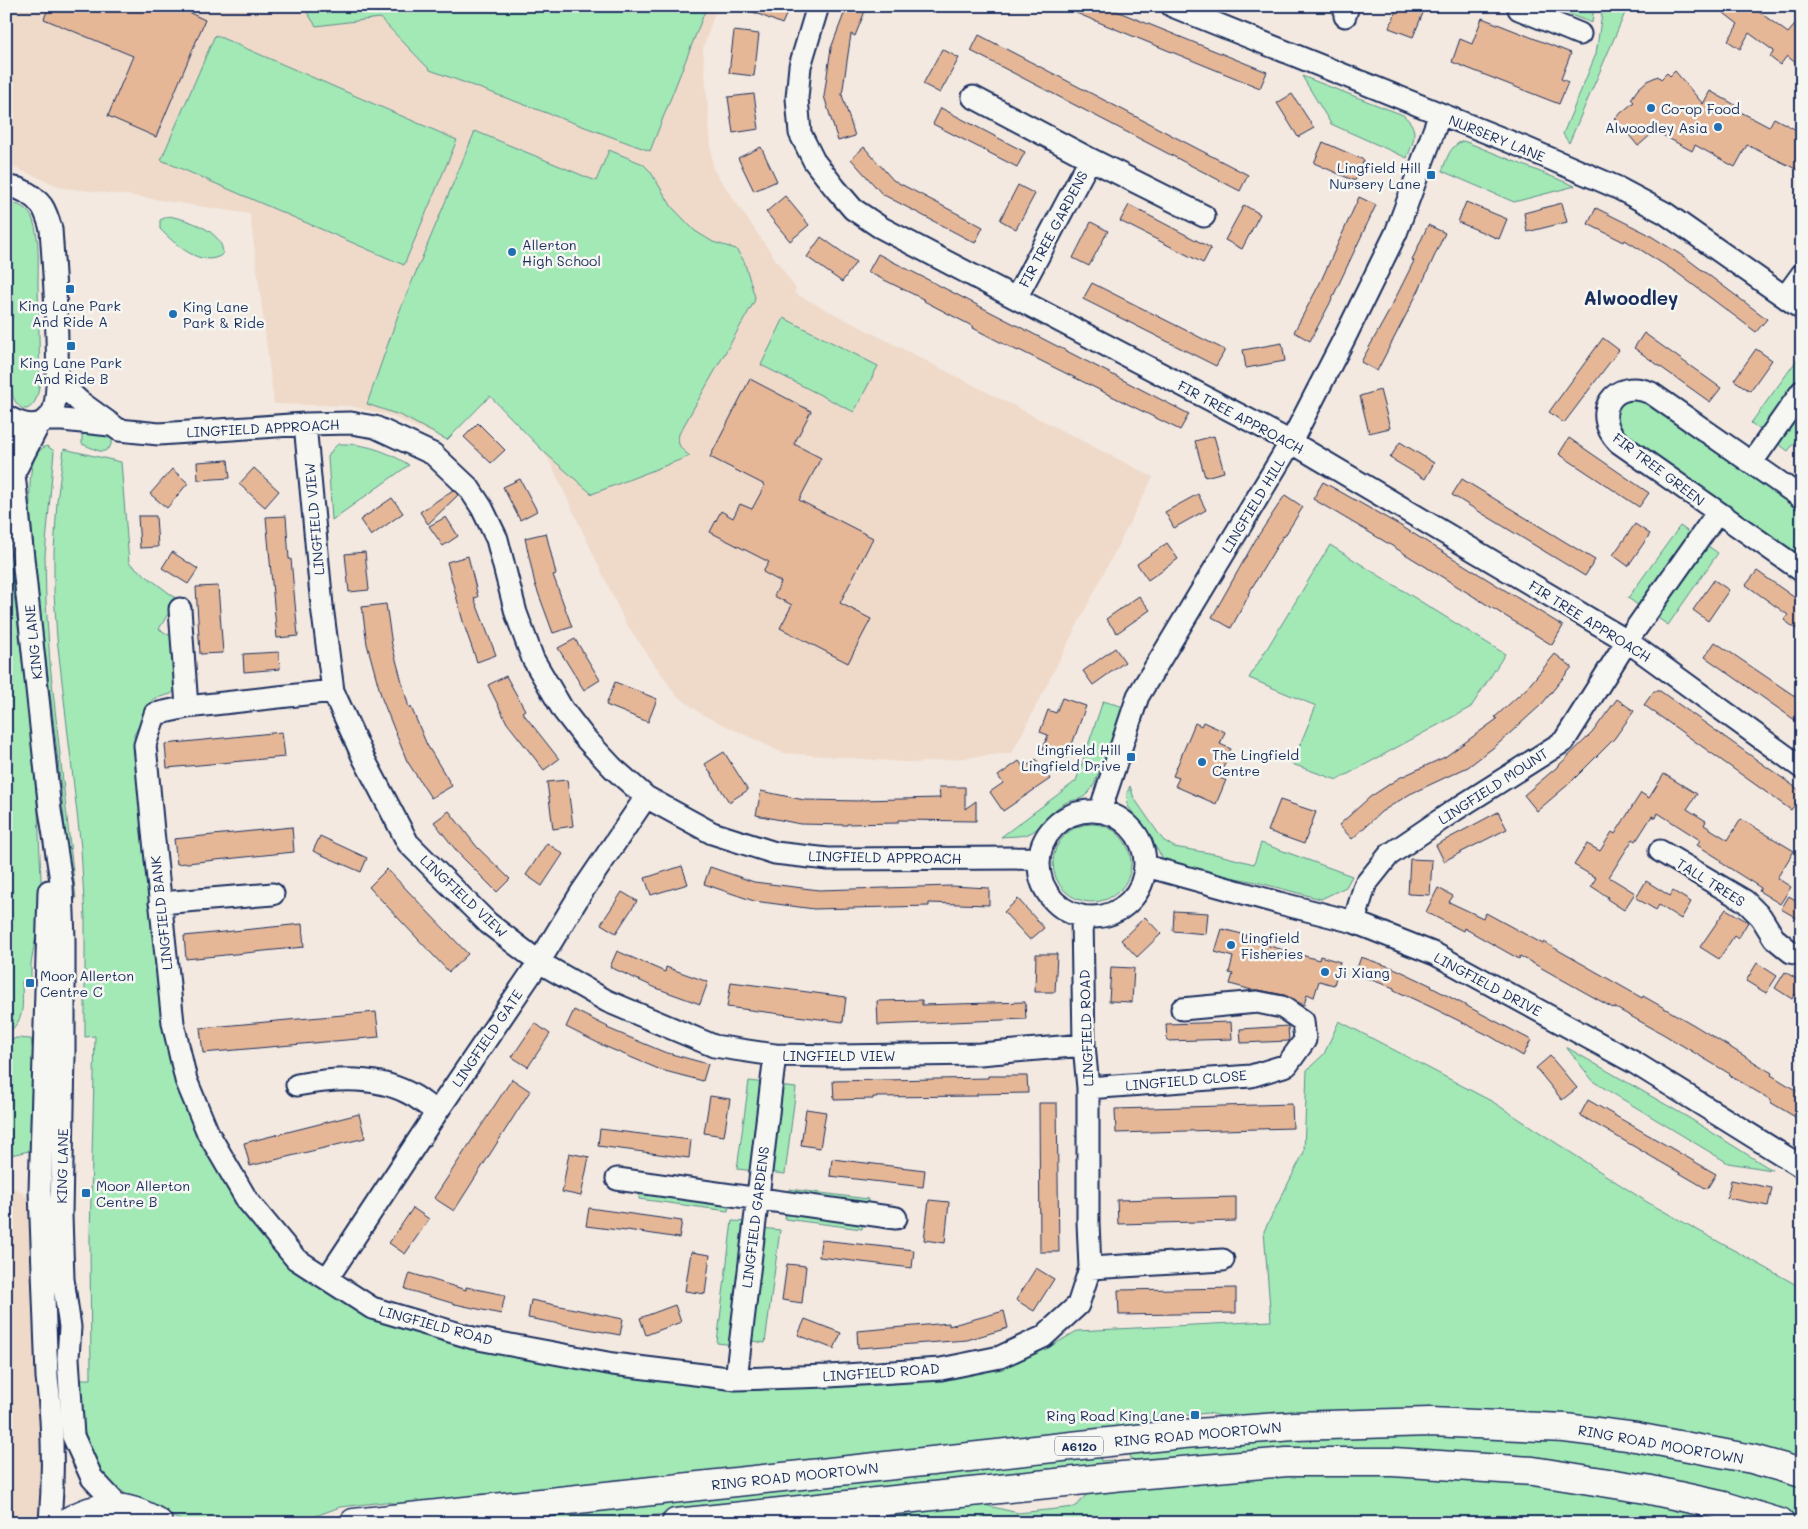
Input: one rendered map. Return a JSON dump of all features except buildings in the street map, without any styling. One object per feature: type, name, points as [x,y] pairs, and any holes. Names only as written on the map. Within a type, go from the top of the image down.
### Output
[{"type":"highway","name":"RING ROAD MOORTOWN","points":[[354,1523],[1174,1436],[1294,1426],[1430,1422],[1565,1428],[1636,1437],[1752,1459],[1802,1474]]},
{"type":"highway","points":[[676,1523],[1124,1476],[1287,1462],[1393,1462],[1533,1470],[1646,1489],[1724,1506],[1780,1523]]},
{"type":"highway","points":[[66,1523],[77,1516],[98,1508],[120,1508],[140,1512],[158,1523]]},
{"type":"street","name":"FIR TREE APPROACH","points":[[818,6],[800,66],[797,98],[800,133],[814,161],[853,209],[880,227],[1290,442],[1627,641],[1802,768]]},
{"type":"street","points":[[1520,6],[1519,9],[1580,34]]},
{"type":"street","name":"NURSERY LANE","points":[[1182,8],[1616,187],[1664,213],[1794,302]]},
{"type":"street","name":"FIR TREE GARDENS","points":[[973,97],[1090,160],[1204,216]]},
{"type":"street","name":"LINGFIELD HILL","points":[[1100,811],[1138,696],[1290,442],[1345,337],[1396,233],[1440,114]]},
{"type":"street","name":"FIR TREE GARDENS","points":[[1016,298],[1090,160]]},
{"type":"street","points":[[9,185],[24,191],[43,207],[52,229],[57,374],[54,407],[51,415],[42,422],[14,474]]},
{"type":"street","points":[[1794,302],[1802,274]]},
{"type":"street","name":"LINGFIELD APPROACH","points":[[57,374],[64,387],[74,397],[110,425],[120,430],[159,434],[305,424],[351,423],[375,427],[433,454],[468,488],[482,508],[497,539],[516,613],[533,659],[563,710],[584,737],[613,768],[646,797],[712,833],[775,853],[828,859],[1039,858]]},
{"type":"street","name":"FIR TREE GREEN","points":[[1802,498],[1651,392],[1632,388],[1622,391],[1613,397],[1608,405],[1605,415],[1606,425],[1618,442],[1802,571]]},
{"type":"street","points":[[1752,462],[1802,391]]},
{"type":"street","points":[[6,416],[17,423],[27,425],[42,422]]},
{"type":"street","name":"LINGFIELD APPROACH","points":[[42,422],[63,420],[110,425]]},
{"type":"street","name":"KING LANE","points":[[6,422],[12,438],[14,474],[50,810],[62,887],[64,1055],[61,1222],[63,1279],[70,1327],[68,1358],[73,1436],[92,1478],[120,1508]]},
{"type":"street","name":"LINGFIELD VIEW","points":[[305,424],[322,606],[333,691],[367,765],[408,843],[488,923],[539,962],[607,1001],[714,1046],[775,1054],[836,1056],[980,1054],[1084,1045]]},
{"type":"street","name":"LINGFIELD MOUNT","points":[[1354,922],[1364,885],[1389,855],[1455,810],[1564,741],[1627,641],[1718,512]]},
{"type":"street","points":[[180,609],[187,708]]},
{"type":"street","name":"LINGFIELD BANK","points":[[296,1259],[247,1200],[208,1134],[186,1080],[173,1023],[146,745],[156,714],[187,708],[333,691]]},
{"type":"street","name":"LINGFIELD GATE","points":[[327,1279],[539,962],[581,893],[646,797]]},
{"type":"street","name":"KING LANE","points":[[50,810],[40,1191],[46,1367],[50,1405],[53,1476],[50,1523]]},
{"type":"street","points":[[1100,811],[1118,816],[1136,833],[1144,849],[1146,866],[1141,884],[1135,896],[1121,908],[1101,916],[1082,916],[1069,911],[1054,900],[1044,885],[1039,858],[1044,840],[1059,822],[1075,813],[1100,811]]},
{"type":"street","name":"TALL TREES","points":[[1660,851],[1745,901],[1761,917],[1774,938],[1791,952],[1802,956]]},
{"type":"street","name":"LINGFIELD DRIVE","points":[[1146,866],[1354,922],[1434,954],[1635,1063],[1802,1167]]},
{"type":"street","points":[[160,903],[273,894]]},
{"type":"street","name":"LINGFIELD ROAD","points":[[296,1259],[372,1308],[473,1338],[613,1364],[736,1379],[829,1376],[941,1369],[1000,1358],[1043,1337],[1078,1305],[1090,1268],[1088,1088],[1084,1045],[1082,916]]},
{"type":"street","name":"LINGFIELD CLOSE","points":[[1088,1088],[1251,1076],[1287,1065],[1305,1040],[1303,1021],[1282,1007],[1257,1002],[1182,1009]]},
{"type":"street","name":"LINGFIELD GARDENS","points":[[736,1379],[775,1054]]},
{"type":"street","points":[[297,1085],[323,1080],[352,1079],[387,1085],[413,1095],[437,1112]]},
{"type":"street","points":[[616,1180],[896,1218]]},
{"type":"street","points":[[1090,1268],[1223,1260]]},
{"type":"shaded area","name":"Allerton High School","points":[[6,6],[717,6],[703,49],[713,169],[796,289],[794,293],[1153,477],[1012,753],[916,763],[783,753],[703,715],[676,695],[625,622],[551,464],[543,451],[490,396],[447,440],[388,415],[350,406],[274,404],[250,214],[134,196],[63,188],[6,164]]},
{"type":"shaded area","points":[[6,1185],[22,1192],[33,1203],[50,1523],[6,1523]]},
{"type":"green space","points":[[303,6],[707,6],[650,151],[430,70],[380,18],[316,26]]},
{"type":"green space","points":[[1547,6],[1594,6],[1592,23]]},
{"type":"green space","points":[[1603,6],[1628,6],[1569,143],[1563,134],[1596,54]]},
{"type":"green space","points":[[215,35],[457,140],[404,265],[161,160]]},
{"type":"green space","points":[[1302,76],[1403,115],[1414,130],[1407,158],[1331,124]]},
{"type":"green space","points":[[475,131],[596,181],[609,150],[643,164],[650,171],[672,207],[695,231],[713,242],[736,249],[744,261],[755,297],[754,302],[679,434],[678,441],[680,447],[690,456],[592,494],[543,451],[490,396],[447,440],[402,416],[367,404],[398,315]]},
{"type":"green space","points":[[1463,141],[1575,186],[1514,202],[1442,171],[1452,150],[1458,143]]},
{"type":"green space","points":[[6,203],[19,205],[29,213],[33,220],[38,244],[40,385],[32,406],[25,409],[19,406],[12,394],[6,333]]},
{"type":"green space","points":[[169,216],[194,223],[211,232],[217,238],[223,254],[215,258],[206,259],[189,253],[160,229],[160,220]]},
{"type":"green space","points":[[784,318],[878,366],[854,412],[761,365]]},
{"type":"green space","points":[[1802,353],[1802,378],[1763,432],[1751,423]]},
{"type":"green space","points":[[1640,396],[1802,507],[1802,562],[1616,428],[1616,413],[1621,402]]},
{"type":"green space","points":[[1802,405],[1802,432],[1788,451],[1776,442]]},
{"type":"green space","points":[[82,429],[113,439],[110,447],[105,451],[99,451],[82,444]]},
{"type":"green space","points":[[338,444],[357,445],[375,449],[409,465],[332,520],[328,457]]},
{"type":"green space","points":[[47,446],[54,451],[45,555],[46,602],[50,664],[76,899],[71,899],[30,507],[30,482],[33,463],[36,456]]},
{"type":"green space","points":[[64,449],[121,462],[129,563],[177,599],[159,629],[174,638],[177,688],[171,694],[153,699],[134,735],[166,1039],[180,1081],[240,1204],[362,1310],[610,1370],[731,1390],[829,1387],[944,1378],[1013,1364],[1046,1349],[1077,1331],[1271,1321],[1264,1231],[1304,1152],[1307,1070],[1324,1054],[1339,1021],[1493,1102],[1647,1202],[1802,1288],[1802,1460],[1773,1451],[1239,1420],[1208,1413],[1153,1419],[1126,1429],[417,1506],[385,1502],[340,1507],[305,1520],[280,1523],[187,1523],[126,1494],[101,1473],[85,1446],[80,1411],[81,1379],[91,1379],[90,1237],[95,1036],[85,1037],[85,918],[81,848],[57,638],[54,593],[57,501]]},
{"type":"green space","points":[[1680,526],[1693,535],[1642,608],[1628,598]]},
{"type":"green space","points":[[6,530],[26,689],[38,812],[42,900],[31,964],[31,978],[22,981],[22,1011],[13,1029],[6,1035]]},
{"type":"green space","points":[[1705,544],[1718,553],[1668,625],[1655,616]]},
{"type":"green space","points":[[1330,545],[1505,654],[1471,707],[1337,780],[1292,764],[1316,706],[1249,678]]},
{"type":"green space","points":[[1103,701],[1124,707],[1094,785],[1082,798],[1060,806],[1032,832],[1022,836],[1001,837],[1076,781]]},
{"type":"green space","points":[[1130,786],[1134,798],[1163,840],[1174,847],[1215,854],[1254,864],[1261,843],[1352,876],[1346,887],[1321,899],[1256,882],[1173,866],[1166,863],[1128,806],[1127,793]]},
{"type":"green space","points":[[1092,824],[1107,827],[1120,835],[1128,848],[1131,863],[1128,878],[1120,891],[1107,899],[1092,902],[1077,899],[1064,891],[1056,878],[1053,863],[1056,848],[1064,835],[1077,827]]},
{"type":"green space","points":[[16,1038],[31,1039],[34,1058],[32,1144],[29,1151],[6,1156],[6,1043]]},
{"type":"green space","points":[[1566,1047],[1689,1118],[1772,1170],[1728,1163],[1594,1082]]},
{"type":"green space","points":[[749,1081],[765,1083],[754,1171],[737,1169]]},
{"type":"green space","points":[[778,1086],[796,1088],[785,1174],[767,1172]]},
{"type":"green space","points":[[789,1189],[868,1199],[867,1206],[788,1197]]},
{"type":"green space","points":[[640,1190],[729,1203],[728,1211],[639,1199]]},
{"type":"green space","points":[[786,1211],[863,1220],[862,1229],[785,1219]]},
{"type":"green space","points":[[732,1221],[748,1222],[734,1345],[717,1343]]},
{"type":"green space","points":[[761,1228],[780,1230],[765,1343],[746,1340]]},
{"type":"green space","points":[[1336,1432],[1541,1435],[1649,1449],[1802,1483],[1802,1519],[1641,1475],[1131,1466],[1129,1451]]},
{"type":"green space","points":[[1099,1454],[1101,1461],[1113,1460],[1116,1467],[581,1523],[457,1523]]},
{"type":"green space","points":[[1344,1472],[1563,1487],[1662,1505],[1725,1523],[802,1523],[976,1503],[1018,1513],[1075,1507],[1088,1493],[1172,1482]]},
{"type":"place","name":"Co-op Food","points":[[1651,108]]},
{"type":"place","name":"Alwoodley Asia","points":[[1718,127]]},
{"type":"place","name":"Lingfield Hill Nursery Lane","points":[[1431,175]]},
{"type":"place","name":"Allerton High School","points":[[512,252]]},
{"type":"place","name":"King Lane Park And Ride A","points":[[70,289]]},
{"type":"place","name":"King Lane Park & Ride","points":[[173,314]]},
{"type":"place","name":"King Lane Park And Ride B","points":[[71,346]]},
{"type":"place","name":"Lingfield Hill Lingfield Drive","points":[[1131,757]]},
{"type":"place","name":"The Lingfield Centre","points":[[1202,762]]},
{"type":"place","name":"Lingfield Fisheries","points":[[1231,945]]},
{"type":"place","name":"Ji Xiang","points":[[1325,972]]},
{"type":"place","name":"Moor Allerton Centre C","points":[[30,983]]},
{"type":"place","name":"Moor Allerton Centre B","points":[[86,1193]]},
{"type":"place","name":"Ring Road King Lane","points":[[1195,1415]]},
{"type":"district","name":"Alwoodley","points":[[1631,297]]}]
